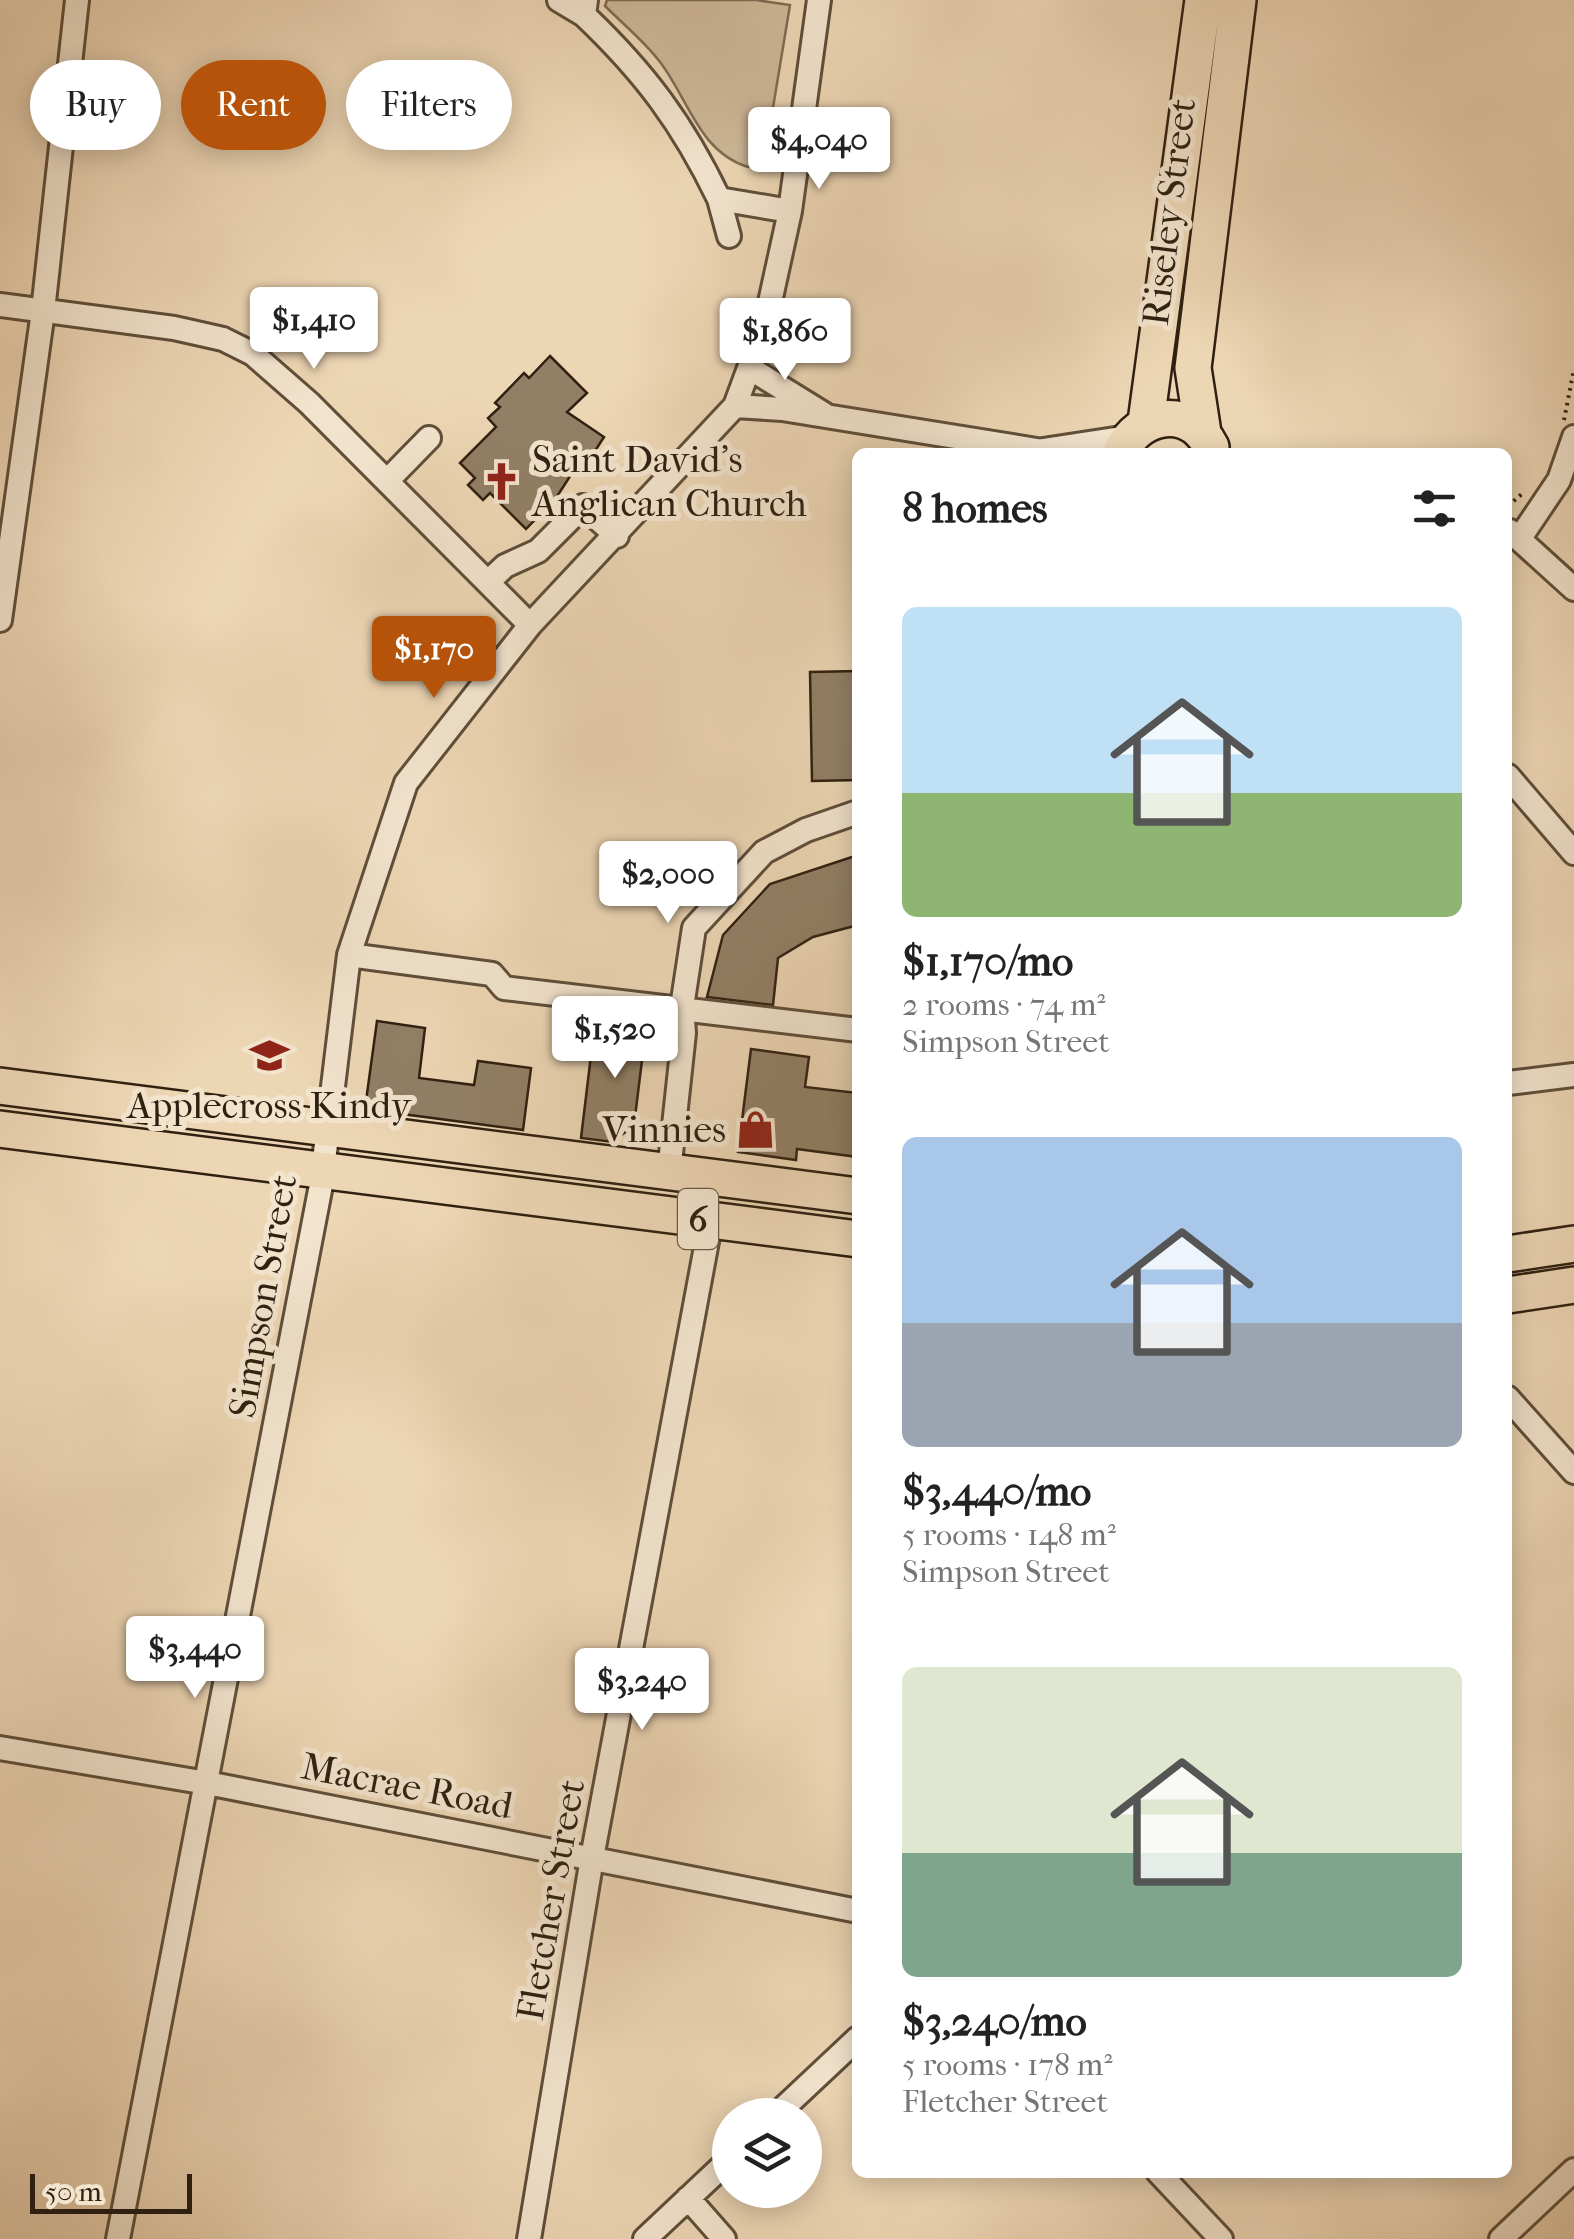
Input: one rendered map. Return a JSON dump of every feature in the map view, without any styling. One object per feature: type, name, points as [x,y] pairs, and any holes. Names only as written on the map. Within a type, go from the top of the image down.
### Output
[{"type":"highway","name":"Riseley Street","points":[[1131,437],[1203,0]]},
{"type":"highway","name":"Riseley Street","points":[[1214,445],[1193,368],[1238,0]]},
{"type":"highway","name":"Riseley Street","points":[[1131,437],[1164,417],[1188,422],[1214,445]]},
{"type":"highway","name":"6","points":[[0,1086],[852,1195]]},
{"type":"highway","name":"6","points":[[0,1129],[852,1238]]},
{"type":"highway","points":[[1512,1253],[1574,1244]]},
{"type":"highway","points":[[1512,1294],[1574,1285]]},
{"type":"street","points":[[0,620],[43,311],[76,0]]},
{"type":"street","points":[[559,0],[585,8],[651,83],[691,144],[719,200],[730,236]]},
{"type":"street","name":"Simpson Street","points":[[118,2239],[322,1170],[350,954],[406,783],[530,625],[735,406],[751,369],[790,211],[819,0]]},
{"type":"street","points":[[719,200],[790,211]]},
{"type":"street","points":[[0,305],[174,328],[223,338],[252,354],[309,403],[530,625]]},
{"type":"street","points":[[751,369],[828,417]]},
{"type":"street","points":[[735,406],[1027,448]]},
{"type":"street","points":[[1064,448],[1131,437]]},
{"type":"street","points":[[1574,437],[1559,480],[1514,534],[1574,589]]},
{"type":"street","points":[[387,481],[429,438]]},
{"type":"street","points":[[488,582],[505,566],[538,551],[583,506],[616,536]]},
{"type":"street","points":[[1512,781],[1574,852]]},
{"type":"street","points":[[669,1172],[684,1034],[682,1007],[694,928],[764,852],[806,830],[852,814]]},
{"type":"street","points":[[350,954],[492,974],[504,988],[852,1029]]},
{"type":"street","points":[[1512,1083],[1574,1075]]},
{"type":"street","name":"Fletcher Street","points":[[529,2239],[592,1858],[711,1220]]},
{"type":"street","points":[[1512,1413],[1574,1472]]},
{"type":"street","name":"Macrae Road","points":[[0,1748],[206,1783],[852,1910]]},
{"type":"street","points":[[794,2098],[852,2044]]},
{"type":"street","points":[[1501,2239],[1574,2170]]},
{"type":"street","points":[[645,2239],[712,2175]]},
{"type":"street","points":[[1164,2178],[1222,2239]]},
{"type":"street","points":[[688,2198],[724,2239]]},
{"type":"shaded area","points":[[607,0],[756,0],[790,5],[765,156],[748,167],[718,150],[696,123],[660,62],[605,6]]},
{"type":"building","points":[[550,356],[587,393],[567,412],[604,437],[582,471],[576,467],[556,498],[526,529],[490,493],[483,500],[468,485],[475,478],[460,463],[496,427],[488,418],[500,407],[495,403],[524,373],[529,378]]},
{"type":"building","points":[[852,671],[852,780],[812,781],[810,672]]},
{"type":"building","points":[[852,857],[852,927],[813,937],[778,958],[773,1005],[707,997],[723,935],[770,884]]},
{"type":"building","points":[[610,1016],[647,1020],[634,1125],[613,1142],[581,1138],[592,1047],[606,1049]]},
{"type":"building","points":[[377,1021],[425,1028],[419,1078],[474,1085],[478,1061],[531,1068],[523,1130],[372,1110],[366,1101]]},
{"type":"building","points":[[751,1049],[809,1057],[805,1087],[852,1092],[852,1156],[797,1149],[796,1160],[738,1152]]},
{"type":"place","name":"Saint David's Anglican Church","points":[[502,481]]},
{"type":"place","name":"Applecross Kindy","points":[[269,1056]]},
{"type":"place","name":"Vinnies","points":[[756,1129]]}]
